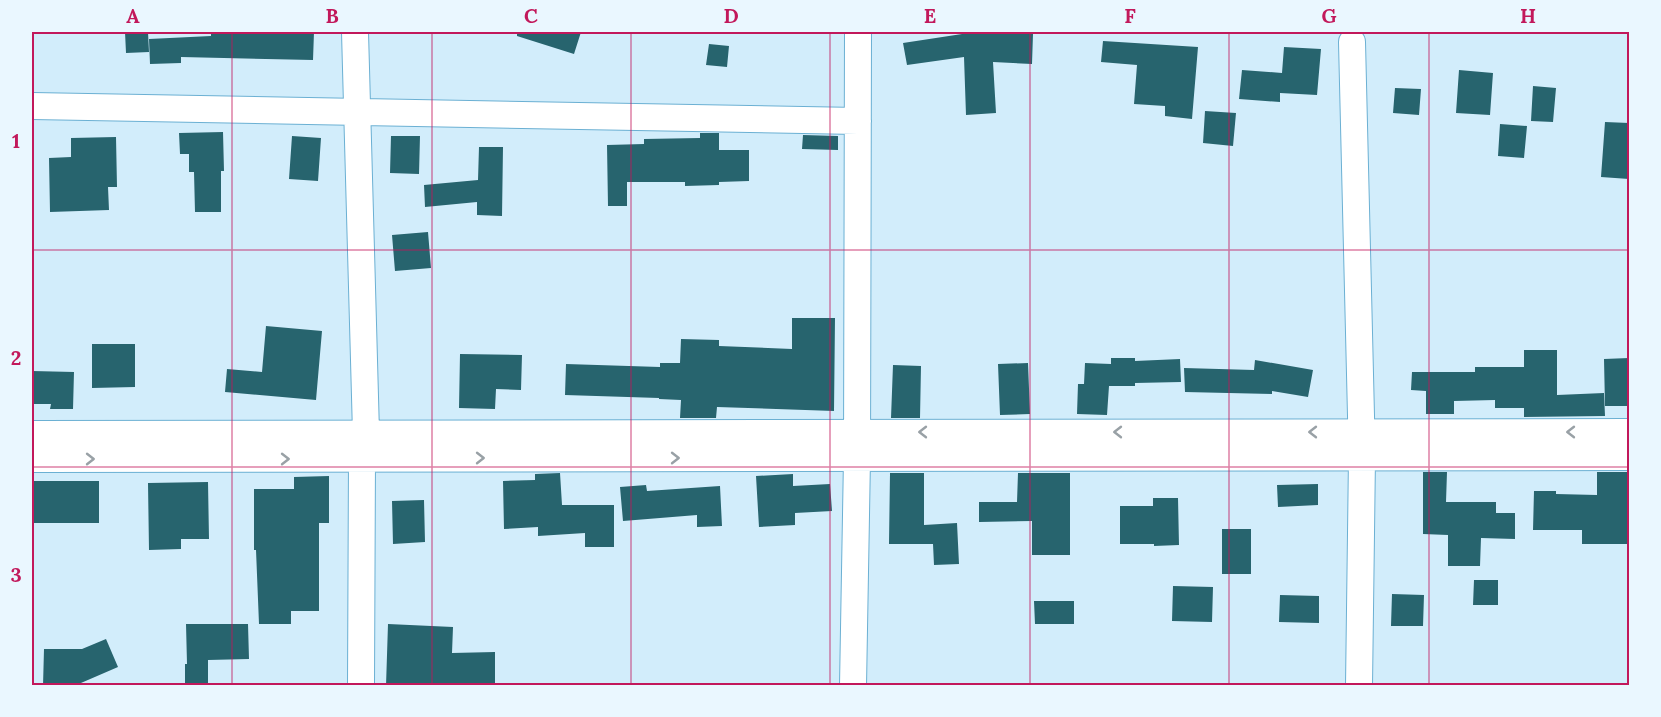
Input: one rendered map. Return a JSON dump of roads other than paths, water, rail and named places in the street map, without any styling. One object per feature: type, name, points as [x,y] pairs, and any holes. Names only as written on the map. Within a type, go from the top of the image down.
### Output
[{"type":"street","points":[[355,32],[366,434],[362,459],[361,686]]},
{"type":"street","points":[[853,686],[857,458],[858,32]]},
{"type":"street","points":[[1352,42],[1362,457],[1359,686]]},
{"type":"street","points":[[32,106],[858,121]]},
{"type":"street","points":[[32,434],[1629,432]]},
{"type":"street","points":[[32,459],[1629,457]]}]
